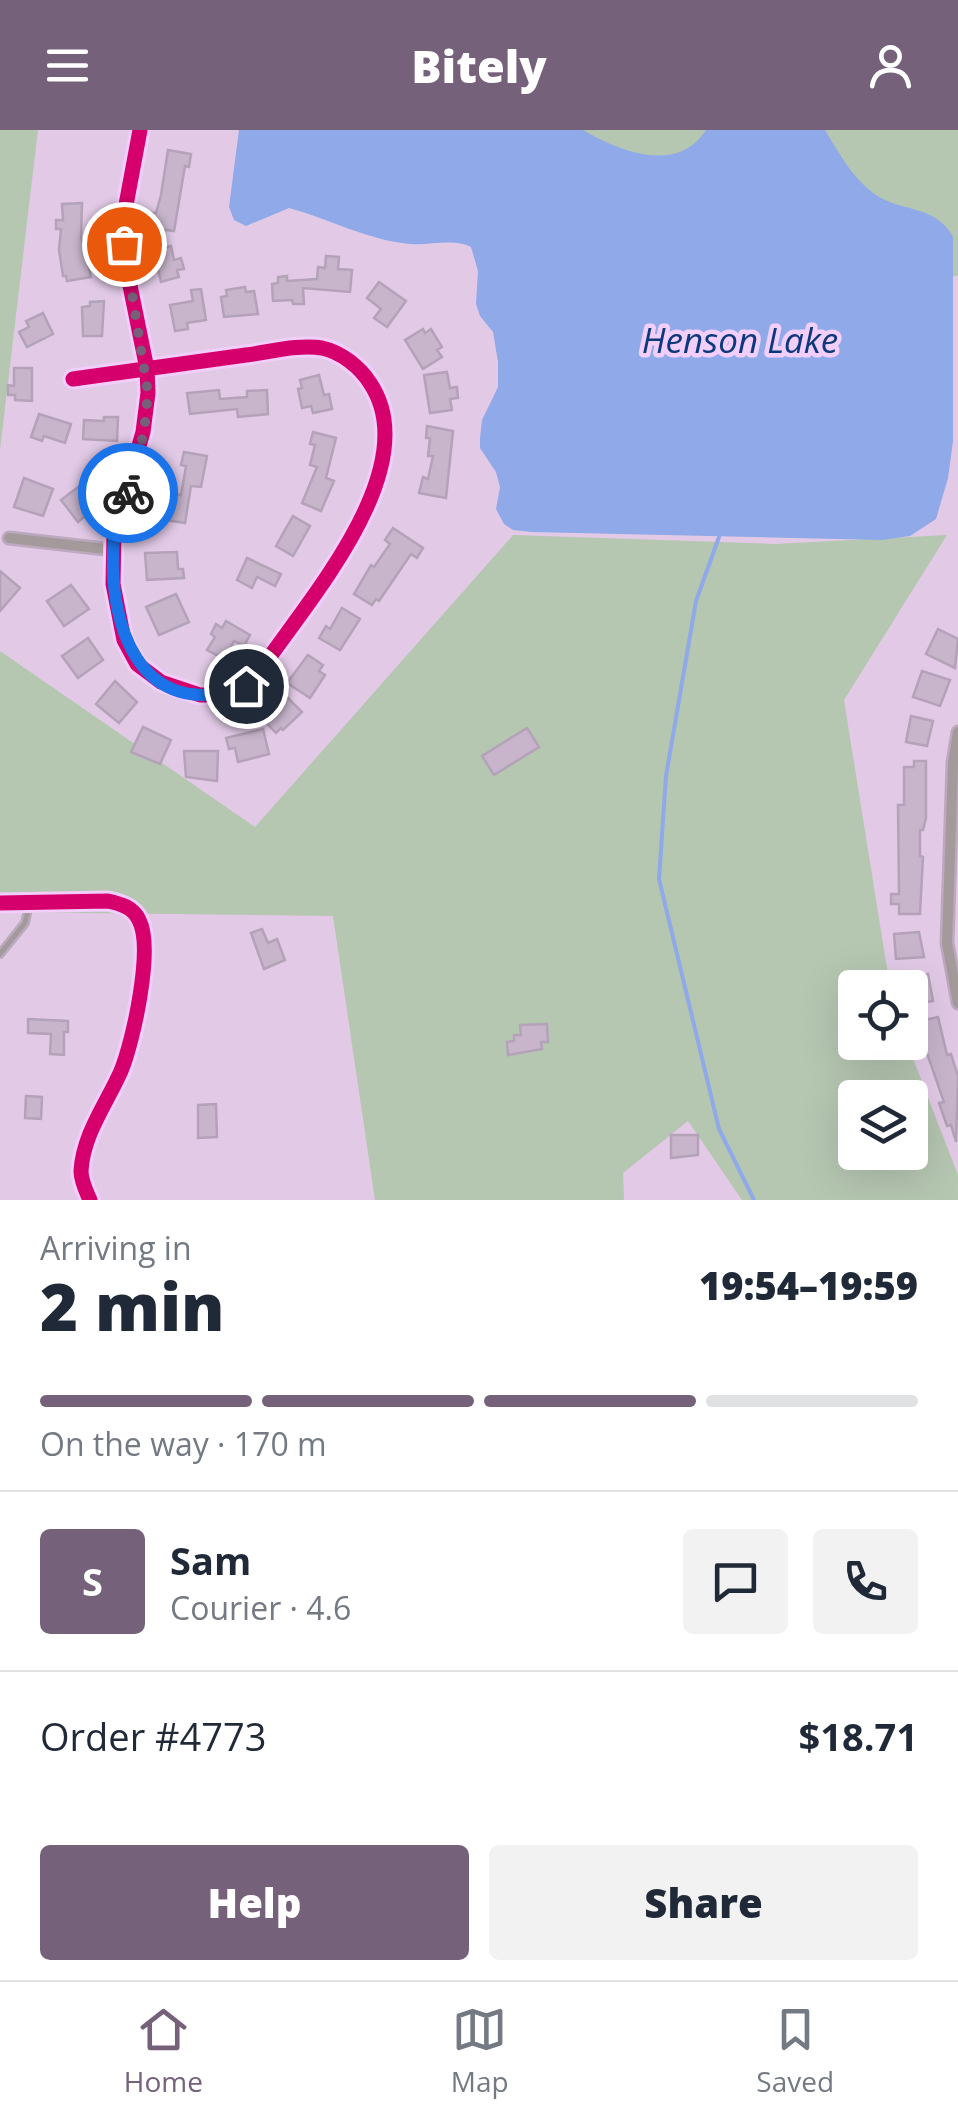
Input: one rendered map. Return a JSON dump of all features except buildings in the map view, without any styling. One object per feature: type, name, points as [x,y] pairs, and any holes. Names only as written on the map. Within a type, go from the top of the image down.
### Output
[{"type":"street","points":[[73,379],[146,368],[282,350],[320,348],[339,354],[364,373],[382,401],[384,454],[378,484],[363,517],[318,588],[246,686],[222,695],[200,695],[161,682],[137,664],[124,640],[113,584],[114,534],[144,432],[148,393],[146,368],[126,266],[122,222],[140,130]]},
{"type":"street","points":[[8,538],[114,550]]},
{"type":"street","points":[[958,732],[954,763],[954,887],[947,943],[958,1003]]},
{"type":"street","points":[[0,903],[108,901],[134,912],[144,934],[144,968],[131,1038],[84,1155],[81,1174],[90,1200]]},
{"type":"lane","points":[[0,954],[25,923],[30,902]]},
{"type":"green space","points":[[0,130],[38,130],[0,450]]},
{"type":"green space","points":[[560,130],[711,130],[685,161],[641,181]]},
{"type":"green space","points":[[811,130],[958,130],[958,275],[949,278],[884,215]]},
{"type":"green space","points":[[513,535],[775,544],[947,535],[844,700],[887,970],[838,970],[838,1060],[914,1060],[921,1080],[838,1080],[838,1170],[928,1170],[928,1097],[958,1175],[958,1200],[742,1200],[688,1121],[623,1173],[624,1200],[375,1200],[333,916],[0,912],[0,651],[255,827]]},
{"type":"water","name":"Henson Lake","points":[[239,130],[583,130],[630,151],[664,155],[694,144],[706,130],[825,130],[852,172],[873,193],[937,219],[953,237],[953,441],[936,519],[910,536],[882,540],[513,530],[504,524],[496,509],[500,487],[496,472],[480,448],[482,420],[498,387],[498,362],[493,332],[476,304],[478,271],[471,247],[457,243],[394,242],[289,208],[246,226],[234,220],[229,207]]},
{"type":"waterway","points":[[719,537],[696,601],[666,776],[659,879],[719,1129],[754,1200]]},
{"type":"cycle path","points":[[73,379],[116,373],[138,370],[160,367],[246,355],[284,349],[313,347],[343,357],[370,383],[383,416],[384,453],[373,491],[333,568],[246,686],[222,695],[200,695],[161,682],[137,664],[124,640],[113,584],[114,533],[143,432],[148,393],[147,369],[126,266],[123,221],[140,130]]},
{"type":"cycle path","points":[[0,903],[108,901],[130,909],[143,933],[143,972],[131,1039],[83,1157],[82,1178],[90,1200]]},
{"type":"way so far","points":[[124,244],[148,393],[144,432],[128,493]]},
{"type":"route","points":[[128,493],[114,534],[113,584],[124,640],[137,664],[161,682],[200,695],[222,695],[246,686]]}]
